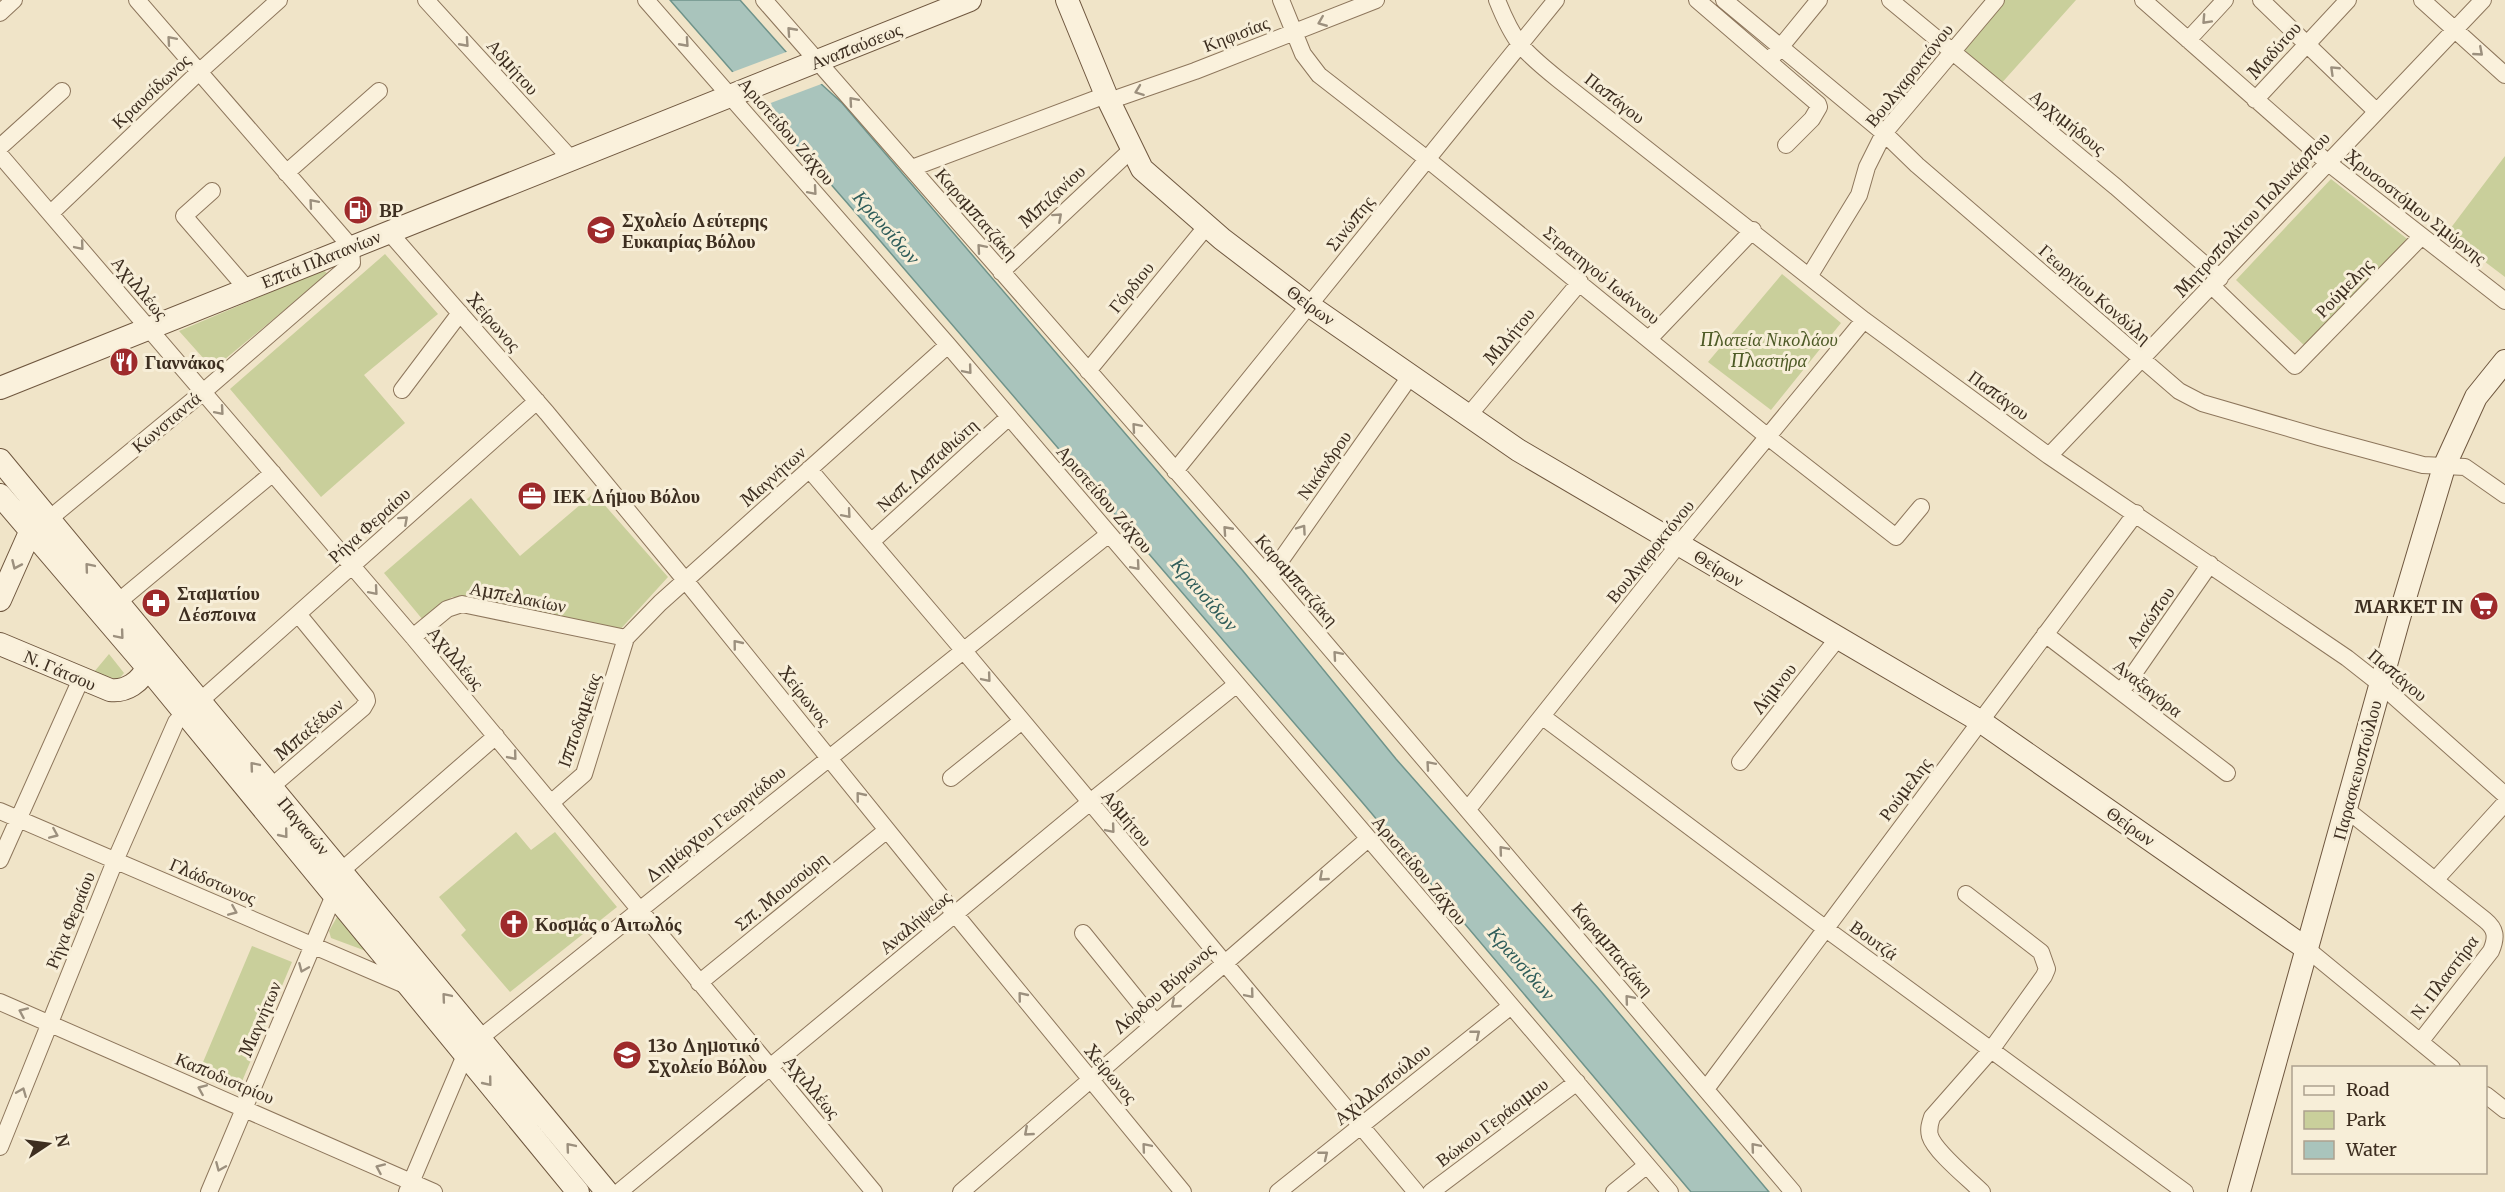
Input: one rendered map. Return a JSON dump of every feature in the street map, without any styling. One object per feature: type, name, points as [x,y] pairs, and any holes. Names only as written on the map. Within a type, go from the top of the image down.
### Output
[{"type":"street","points":[[0,14],[14,0]]},
{"type":"street","points":[[137,0],[351,247]]},
{"type":"street","name":"Αδμήτου","points":[[426,0],[571,159]]},
{"type":"street","name":"Αριστείδου Ζάχου","points":[[646,0],[736,94],[1670,1192]]},
{"type":"street","name":"Καραμπατζάκη","points":[[764,0],[814,63],[912,168],[1174,471],[1269,577],[1793,1192]]},
{"type":"street","name":"Αναπαύσεως","points":[[736,94],[970,0]]},
{"type":"street","name":"Θείρων","points":[[1067,0],[1107,98],[1131,150],[1146,175],[1206,227],[1310,306],[1550,469],[1980,721],[2307,949],[2450,1066]]},
{"type":"street","name":"Στρατηγού Ιωάννου","points":[[1281,0],[1303,54],[1319,75],[1580,282],[1768,437],[1896,537],[1921,507]]},
{"type":"street","name":"Κηφισίας","points":[[912,168],[1294,33],[1376,0]]},
{"type":"street","name":"Παπάγου","points":[[1497,0],[1508,28],[1519,45],[1559,80],[1753,230],[1864,320],[2049,456],[2337,651],[2380,684],[2505,795]]},
{"type":"street","name":"Σινώπης","points":[[1174,471],[1556,0]]},
{"type":"street","name":"Γεωργίου Κονδύλη","points":[[1697,0],[1775,53],[1884,133],[1917,165],[2179,391],[2202,403],[2423,465],[2468,468],[2505,495]]},
{"type":"street","name":"Γεωργίου Κονδύλη","points":[[1724,0],[1775,53],[1819,107],[1812,119],[1786,145]]},
{"type":"street","points":[[1775,53],[1819,0]]},
{"type":"street","name":"Αρχιμήδους","points":[[1890,0],[2116,187],[2216,282],[2295,366]]},
{"type":"street","name":"Βουλγαροκτόνου","points":[[1810,275],[1859,195],[1867,166],[1884,133],[1996,0]]},
{"type":"street","name":"Χρυσοστόμου Σμύρνης","points":[[2143,0],[2327,162],[2505,301]]},
{"type":"street","points":[[2188,39],[2225,0]]},
{"type":"street","points":[[2260,0],[2376,111]]},
{"type":"street","name":"Μαδύτου","points":[[2255,100],[2348,0]]},
{"type":"street","points":[[2422,0],[2505,75]]},
{"type":"street","name":"Μητροπολίτου Πολυκάρπου","points":[[2049,456],[2483,0]]},
{"type":"street","name":"Κραυσίδωνος","points":[[51,213],[199,72],[278,1]]},
{"type":"street","points":[[286,172],[379,90]]},
{"type":"street","points":[[0,147],[62,91]]},
{"type":"street","name":"Επτά Πλατανίων","points":[[0,388],[736,94]]},
{"type":"street","name":"Μπιζανίου","points":[[1002,272],[1131,150]]},
{"type":"street","name":"Αχιλλέως","points":[[0,155],[552,802],[699,983],[874,1192]]},
{"type":"street","points":[[212,191],[184,216],[248,289]]},
{"type":"street","name":"Γόρδιου","points":[[1088,371],[1206,227]]},
{"type":"street","points":[[1649,339],[1753,230]]},
{"type":"street","name":"Χείρωνος","points":[[389,232],[537,401],[1183,1192]]},
{"type":"street","name":"Ρούμελης","points":[[2295,366],[2421,237]]},
{"type":"street","name":"Κωνσταντά","points":[[0,600],[40,525],[203,392],[347,268],[352,262],[351,247]]},
{"type":"street","name":"Μιλήτου","points":[[1469,415],[1580,282]]},
{"type":"street","points":[[402,390],[460,313]]},
{"type":"street","name":"Βουλγαροκτόνου","points":[[1468,809],[1679,544],[1864,320]]},
{"type":"street","name":"Μαγνήτων","points":[[626,638],[685,580],[948,345]]},
{"type":"street","name":"Παρασκευοπούλου","points":[[2240,1192],[2380,684],[2444,466],[2476,397],[2505,361]]},
{"type":"street","name":"Νικάνδρου","points":[[1269,577],[1411,375]]},
{"type":"street","name":"Ρήγα Φεραίου","points":[[0,1147],[115,861],[176,722],[537,401]]},
{"type":"street","name":"Ναπ. Λαπαθιώτη","points":[[871,542],[1009,417]]},
{"type":"street","name":"Παγασών","points":[[0,460],[40,525],[147,667],[192,707],[272,787],[341,871],[473,1046],[578,1192]]},
{"type":"street","name":"Αδμήτου","points":[[809,469],[1416,1192]]},
{"type":"street","points":[[118,602],[273,473]]},
{"type":"street","name":"Παγασών","points":[[0,495],[40,525],[118,602],[192,707],[336,902],[410,987],[473,1046],[607,1192]]},
{"type":"street","name":"Ρούμελης","points":[[1706,1089],[2136,513]]},
{"type":"street","name":"Δημάρχου Γεωργιάδου","points":[[409,1187],[473,1046],[639,910],[1109,534]]},
{"type":"street","name":"Αισώπου","points":[[2121,692],[2210,564]]},
{"type":"street","name":"Αμπελακίων","points":[[412,637],[447,609],[462,604],[626,638]]},
{"type":"street","name":"Μπαξέδων","points":[[272,787],[363,708],[367,701],[298,614]]},
{"type":"street","name":"Αναξαγόρα","points":[[2045,634],[2227,773]]},
{"type":"street","name":"Ιπποδαμείας","points":[[552,802],[584,774],[626,638]]},
{"type":"street","name":"Λήμνου","points":[[1740,762],[1838,639]]},
{"type":"street","name":"Ν. Γάτσου","points":[[0,644],[107,689],[119,690],[138,681],[147,667]]},
{"type":"street","points":[[0,860],[81,679]]},
{"type":"street","name":"Αναλήψεως","points":[[619,1192],[1089,803],[1237,684]]},
{"type":"street","name":"Βουτζά","points":[[1543,717],[1826,929],[2185,1192]]},
{"type":"street","points":[[951,778],[1022,721]]},
{"type":"street","points":[[341,871],[496,736]]},
{"type":"street","points":[[2347,810],[2436,879],[2505,803]]},
{"type":"street","name":"Γλάδστωνος","points":[[0,811],[410,987]]},
{"type":"street","name":"Σπ. Μουσούρη","points":[[699,983],[887,830]]},
{"type":"street","name":"Λόρδου Βύρωνος","points":[[961,1192],[1368,839]]},
{"type":"street","name":"Μαγνήτων","points":[[209,1192],[312,945],[336,902],[354,890],[341,871]]},
{"type":"street","name":"Ν. Πλαστήρα","points":[[2420,1042],[2491,951],[2495,942],[2492,926],[2436,879]]},
{"type":"street","points":[[1966,894],[2041,952],[2047,969],[1991,1050],[1932,1117],[1929,1127],[1930,1137],[1940,1150],[1982,1192]]},
{"type":"street","points":[[1083,933],[1155,1022]]},
{"type":"street","name":"Καποδιστρίου","points":[[0,1002],[245,1107],[409,1187],[434,1192]]},
{"type":"street","name":"Αχιλλοπούλου","points":[[1278,1192],[1511,1006]]},
{"type":"street","name":"Βώκου Γεράσιμου","points":[[1431,1192],[1577,1082]]},
{"type":"street","points":[[2487,1096],[2505,1110]]},
{"type":"street","points":[[1614,1192],[1647,1165]]},
{"type":"green space","points":[[2005,0],[2076,0],[1999,86],[1960,51]]},
{"type":"green space","points":[[2505,156],[2505,277],[2447,233]]},
{"type":"green space","points":[[2331,179],[2411,242],[2308,349],[2236,280]]},
{"type":"green space","points":[[385,254],[438,314],[364,375],[405,423],[321,497],[230,389]]},
{"type":"green space","points":[[323,270],[328,274],[213,369],[179,331]]},
{"type":"green space","name":"Πλατεία Νικολάου Πλαστήρα","points":[[1782,274],[1841,323],[1771,410],[1708,362]]},
{"type":"green space","points":[[594,493],[668,577],[617,633],[452,597],[423,620],[384,573],[471,498],[520,556]]},
{"type":"green space","points":[[109,654],[124,673],[118,680],[94,672]]},
{"type":"green space","points":[[516,832],[531,850],[555,832],[617,907],[510,992],[461,935],[466,930],[439,897]]},
{"type":"green space","points":[[337,917],[366,951],[331,938],[329,931]]},
{"type":"green space","points":[[252,946],[292,962],[238,1091],[198,1074]]},
{"type":"water","name":"Κραυσίδων","points":[[670,0],[740,0],[787,53],[842,103],[1243,571],[1396,759],[1598,988],[1769,1192],[1691,1192],[1362,802]]},
{"type":"pier","points":[[789,51],[824,83],[760,107],[730,73]]},
{"type":"place","name":"BP","points":[[358,210]]},
{"type":"place","name":"Σχολείο Δεύτερης Ευκαιρίας Βόλου","points":[[601,230]]},
{"type":"place","name":"Γιαννάκος","points":[[124,362]]},
{"type":"place","name":"ΙΕΚ Δήμου Βόλου","points":[[532,496]]},
{"type":"place","name":"Σταματίου Δέσποινα","points":[[156,603]]},
{"type":"place","name":"MARKET IN","points":[[2484,606]]},
{"type":"place","name":"Κοσμάς ο Αιτωλός","points":[[514,924]]},
{"type":"place","name":"13o Δημοτικό Σχολείο Βόλου","points":[[627,1055]]}]
